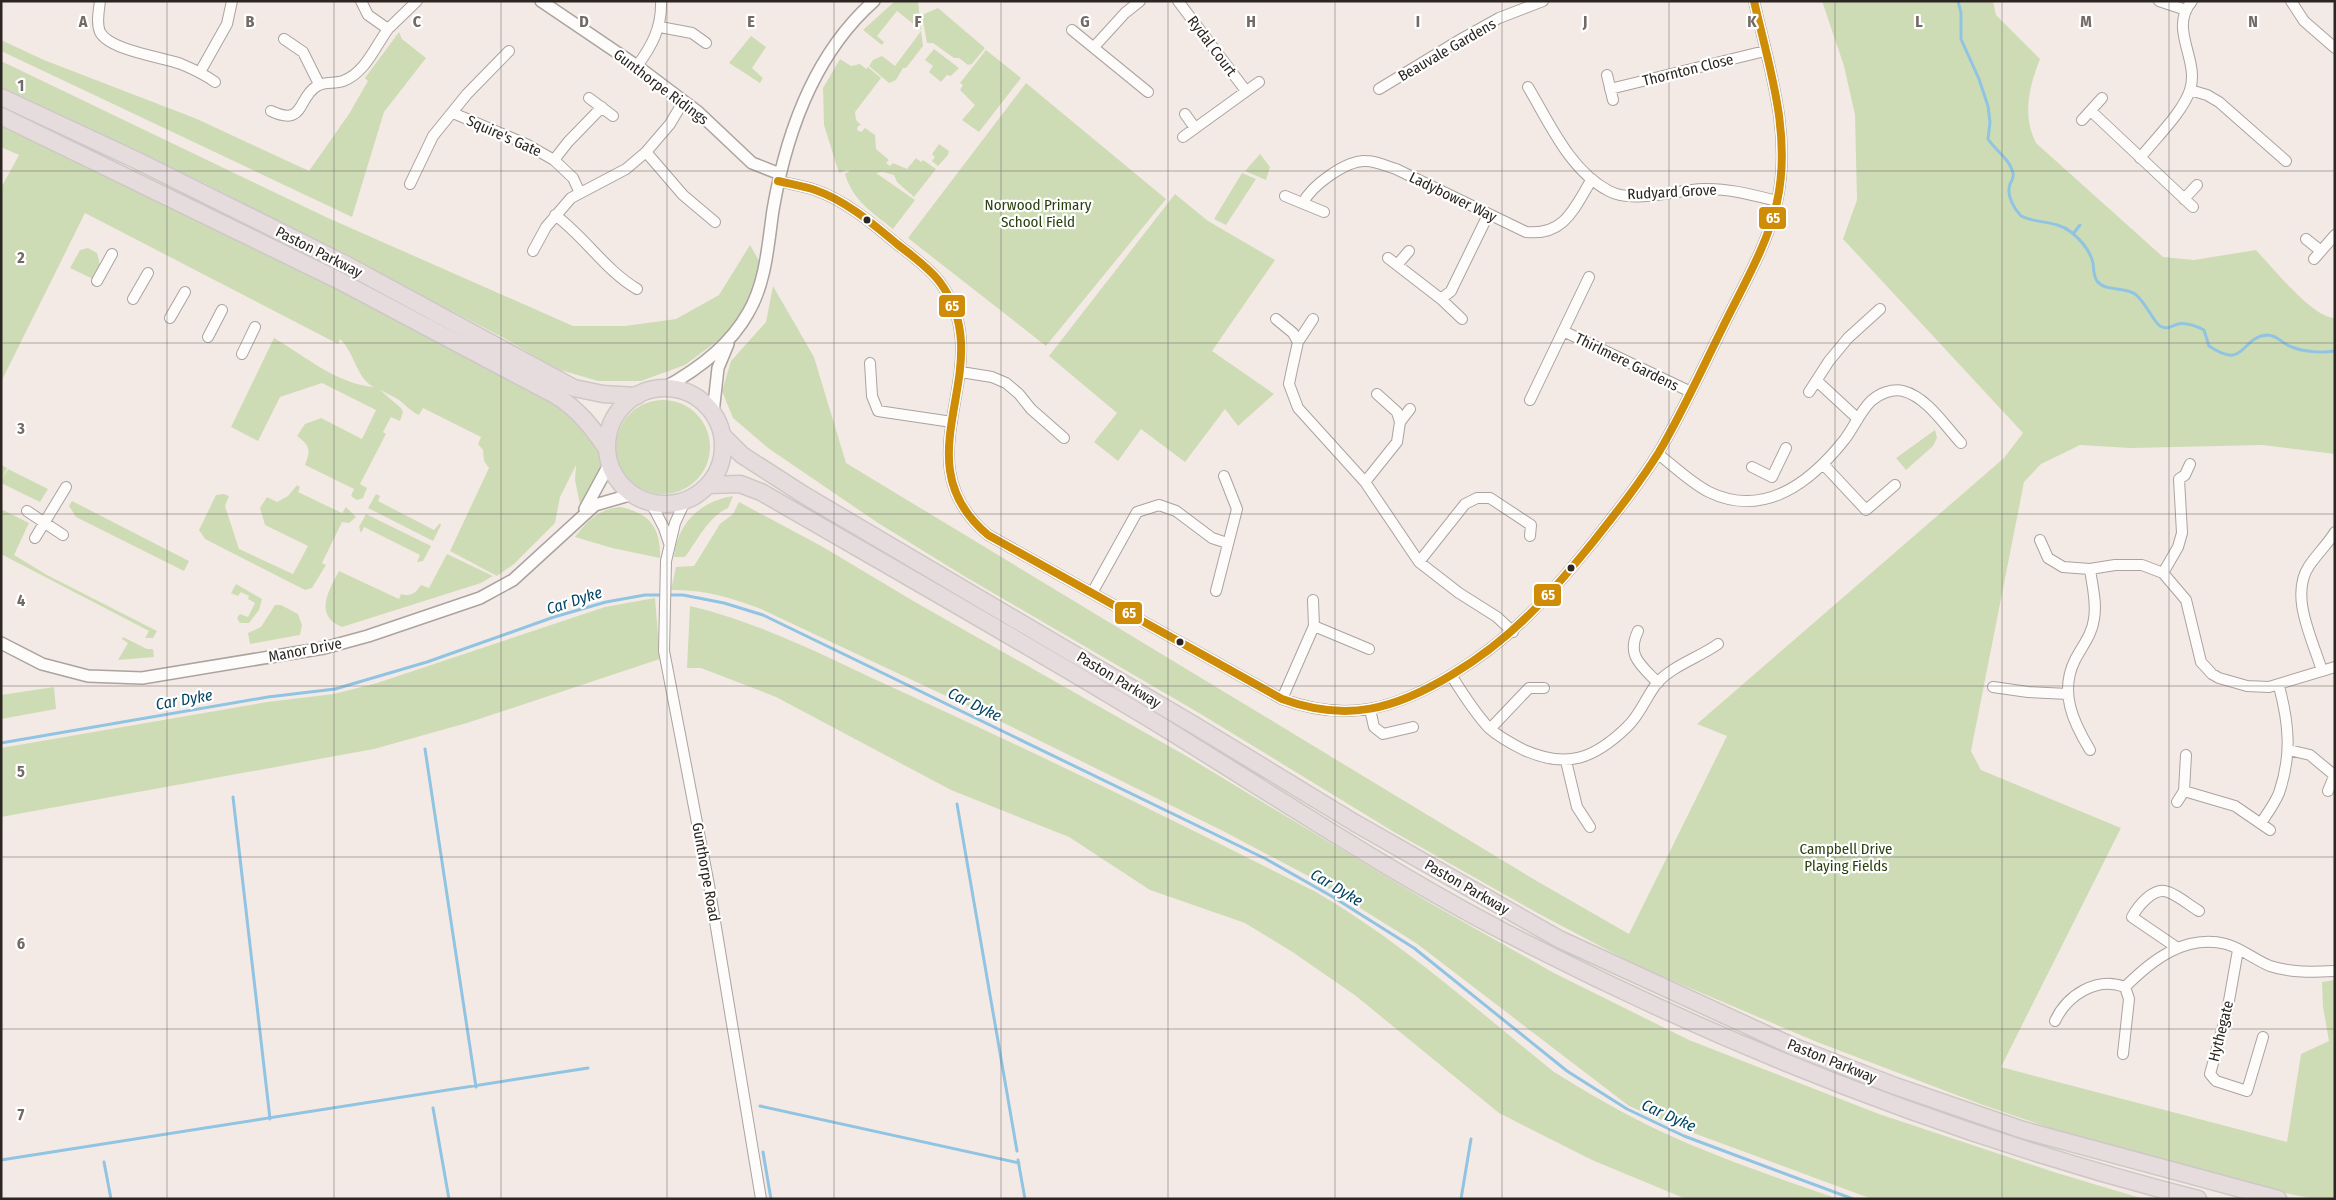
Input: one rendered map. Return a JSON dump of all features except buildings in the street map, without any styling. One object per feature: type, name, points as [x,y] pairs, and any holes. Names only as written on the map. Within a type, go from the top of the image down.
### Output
[{"type":"highway","name":"Paston Parkway","points":[[1,97],[136,160],[347,265],[574,388],[603,394],[637,396]]},
{"type":"highway","name":"Paston Parkway","points":[[1,116],[137,180],[340,281],[555,395],[573,406],[588,422],[609,456]]},
{"type":"highway","points":[[664,388],[682,391],[691,394],[713,413],[722,435],[722,456],[719,467],[708,485],[686,499],[672,503],[650,501],[633,494],[619,480],[609,456],[612,422],[622,407],[637,396],[650,390],[664,388]]},
{"type":"highway","name":"Paston Parkway","points":[[722,435],[742,455],[804,495],[1186,720],[1364,828],[1558,939],[1792,1046],[1895,1086],[2023,1130],[2278,1199]]},
{"type":"highway","name":"Paston Parkway","points":[[708,485],[740,484],[761,492],[1143,715],[1411,878],[1516,938],[1637,998],[1770,1057],[1893,1105],[2019,1148],[2198,1199]]},
{"type":"street","points":[[100,1],[99,31],[108,41],[200,72],[215,82]]},
{"type":"street","points":[[361,1],[368,15],[388,29]]},
{"type":"street","points":[[271,111],[282,116],[295,114],[299,111],[311,90],[319,84],[345,80],[358,72],[388,29],[417,1]]},
{"type":"street","name":"Gunthorpe Ridings","points":[[541,1],[637,66],[683,102],[752,163],[779,178]]},
{"type":"street","points":[[637,66],[660,27],[661,1]]},
{"type":"street","points":[[664,388],[697,369],[732,335],[749,312],[765,264],[779,178],[796,117],[836,46],[874,1]]},
{"type":"street","points":[[1094,47],[1125,13],[1140,1]]},
{"type":"street","name":"Rydal Court","points":[[1178,1],[1246,91]]},
{"type":"street","name":"Beauvale Gardens","points":[[1379,90],[1492,22],[1543,1]]},
{"type":"street","points":[[779,178],[816,190],[838,201],[895,242],[939,281],[957,314],[962,332],[963,350],[947,447],[950,477],[956,495],[976,525],[988,535],[1282,699],[1304,707],[1324,710],[1370,709],[1393,704],[1419,694],[1483,656],[1513,632],[1554,590],[1628,497],[1658,454],[1691,392],[1760,249],[1773,218],[1777,201],[1781,177],[1782,128],[1754,1]]},
{"type":"street","points":[[2159,1],[2186,10]]},
{"type":"street","points":[[2140,158],[2180,108],[2190,90],[2192,69],[2182,26],[2186,10],[2192,1]]},
{"type":"street","points":[[2291,1],[2304,21],[2335,48]]},
{"type":"street","points":[[200,72],[227,24],[230,2]]},
{"type":"street","points":[[660,27],[692,33],[706,42]]},
{"type":"street","points":[[1072,30],[1148,92]]},
{"type":"street","points":[[284,39],[303,52],[319,84]]},
{"type":"street","name":"Squire's Gate","points":[[410,184],[428,144],[467,94],[509,51]]},
{"type":"street","name":"Thornton Close","points":[[1610,89],[1765,51]]},
{"type":"street","points":[[1607,75],[1613,100]]},
{"type":"street","name":"Rydal Court","points":[[1183,137],[1259,82]]},
{"type":"street","name":"Rudyard Grove","points":[[1528,87],[1570,155],[1592,179],[1609,191],[1622,195],[1724,189],[1777,201]]},
{"type":"street","points":[[2190,90],[2207,95],[2219,102],[2286,161]]},
{"type":"street","points":[[589,98],[613,116]]},
{"type":"street","points":[[2082,120],[2102,98]]},
{"type":"street","points":[[533,251],[554,216],[571,198],[626,169],[646,152],[670,124],[683,102]]},
{"type":"street","name":"Squire's Gate","points":[[554,160],[568,142],[602,108]]},
{"type":"street","points":[[2091,111],[2193,207]]},
{"type":"street","name":"Squire's Gate","points":[[453,113],[526,144],[554,160],[573,178],[580,192]]},
{"type":"street","points":[[1185,114],[1195,128]]},
{"type":"street","points":[[646,152],[683,195],[715,222]]},
{"type":"street","name":"Ladybower Way","points":[[1303,203],[1316,186],[1352,164],[1364,161],[1375,162],[1396,169],[1526,232],[1538,234],[1549,232],[1559,227],[1565,221],[1592,179]]},
{"type":"street","points":[[2184,199],[2197,185]]},
{"type":"street","points":[[1284,196],[1324,212]]},
{"type":"street","points":[[1441,299],[1451,291],[1488,215]]},
{"type":"street","points":[[554,216],[589,245],[617,276],[638,288]]},
{"type":"street","points":[[2306,239],[2317,255],[2335,235]]},
{"type":"street","points":[[1397,265],[1409,251]]},
{"type":"street","points":[[98,281],[112,254]]},
{"type":"street","points":[[1388,258],[1441,299],[1462,319]]},
{"type":"street","points":[[133,299],[148,273]]},
{"type":"street","name":"Thirlmere Gardens","points":[[1530,400],[1589,277]]},
{"type":"street","points":[[170,318],[185,292]]},
{"type":"street","points":[[1809,392],[1829,361],[1848,338],[1880,309]]},
{"type":"street","points":[[208,337],[222,310]]},
{"type":"street","points":[[1313,319],[1298,342],[1290,384],[1298,408],[1365,482],[1419,562],[1459,593],[1497,617],[1513,632]]},
{"type":"street","points":[[1276,320],[1293,333],[1298,342]]},
{"type":"street","points":[[242,354],[255,327]]},
{"type":"street","name":"Thirlmere Gardens","points":[[1563,331],[1691,392]]},
{"type":"street","points":[[713,413],[718,368],[732,335]]},
{"type":"street","points":[[870,363],[872,396],[878,411],[952,422]]},
{"type":"street","points":[[960,372],[992,378],[1006,383],[1019,394],[1031,410],[1064,438]]},
{"type":"street","points":[[1817,381],[1858,419]]},
{"type":"street","points":[[1658,454],[1709,492],[1730,499],[1750,502],[1780,495],[1794,488],[1823,464],[1846,438],[1871,402],[1885,393],[1900,390],[1914,395],[1925,404],[1961,443]]},
{"type":"street","points":[[1365,482],[1397,442],[1400,422],[1397,412],[1377,394]]},
{"type":"street","points":[[1400,422],[1410,408]]},
{"type":"street","points":[[1772,477],[1786,448]]},
{"type":"street","name":"Manor Drive","points":[[580,517],[609,456]]},
{"type":"street","points":[[1823,464],[1866,510],[1895,485]]},
{"type":"street","points":[[2163,573],[2178,547],[2182,533],[2179,479],[2185,475],[2190,464]]},
{"type":"street","points":[[1752,467],[1772,477],[1780,495]]},
{"type":"street","points":[[1216,591],[1237,509],[1224,476]]},
{"type":"street","points":[[35,538],[66,487]]},
{"type":"street","name":"Manor Drive","points":[[1,643],[42,664],[88,676],[142,678],[324,648],[368,636],[480,598],[513,580],[595,505],[633,494]]},
{"type":"street","points":[[1419,562],[1465,504],[1477,498],[1490,498],[1525,520],[1531,525],[1530,536]]},
{"type":"street","name":"Gunthorpe Road","points":[[686,499],[675,523],[669,544],[664,578],[666,659],[709,885],[761,1199]]},
{"type":"street","name":"Gunthorpe Road","points":[[650,501],[664,528],[669,544]]},
{"type":"street","points":[[1092,593],[1137,512],[1160,505],[1176,512],[1212,538],[1227,543]]},
{"type":"street","points":[[27,511],[63,535]]},
{"type":"street","points":[[2322,671],[2307,622],[2300,590],[2302,579],[2309,566],[2322,552],[2335,532]]},
{"type":"street","points":[[2040,540],[2048,558],[2063,567],[2090,569],[2142,566],[2163,573],[2186,600],[2198,654],[2206,668],[2219,678],[2261,688],[2279,686],[2335,667]]},
{"type":"street","points":[[2090,569],[2095,607],[2094,618],[2087,640],[2070,672],[2068,694],[2076,724],[2090,750]]},
{"type":"street","points":[[1282,699],[1314,626],[1313,600]]},
{"type":"street","points":[[1314,626],[1368,649]]},
{"type":"street","points":[[1638,631],[1633,642],[1636,658],[1658,682]]},
{"type":"street","points":[[1451,675],[1470,706],[1490,729],[1511,744],[1544,758],[1566,761],[1582,758],[1613,740],[1628,726],[1658,682],[1718,644]]},
{"type":"street","points":[[2261,823],[2278,794],[2289,750],[2287,716],[2279,686]]},
{"type":"street","points":[[1993,687],[2028,692],[2068,694]]},
{"type":"street","points":[[1490,729],[1529,688],[1544,688]]},
{"type":"street","points":[[1370,709],[1374,727],[1383,734],[1413,727]]},
{"type":"street","points":[[2289,750],[2310,755],[2334,775],[2328,790]]},
{"type":"street","points":[[2177,802],[2184,791],[2186,755]]},
{"type":"street","points":[[1566,761],[1577,807],[1590,827]]},
{"type":"street","points":[[2184,791],[2235,806],[2270,830]]},
{"type":"street","points":[[2176,948],[2132,917],[2137,908],[2145,900],[2160,891],[2168,892],[2199,912]]},
{"type":"street","points":[[2125,987],[2145,967],[2176,948],[2207,942],[2226,944],[2271,966],[2301,972],[2335,971]]},
{"type":"street","name":"Hythegate","points":[[2238,950],[2227,1012],[2210,1074],[2216,1081],[2247,1091],[2263,1037]]},
{"type":"street","points":[[2055,1021],[2061,1008],[2089,988],[2101,983],[2113,982],[2125,987],[2129,999],[2123,1054]]},
{"type":"green space","points":[[895,1],[918,1],[921,30],[897,11],[877,36],[884,42],[882,45],[863,30]]},
{"type":"green space","name":"Campbell Drive Playing Fields","points":[[1822,1],[1993,1],[1996,15],[2040,59],[2030,90],[2028,112],[2029,122],[2036,143],[2163,257],[2194,260],[2256,250],[2305,301],[2326,316],[2335,318],[2335,454],[2263,445],[2130,448],[2080,445],[2041,464],[2024,482],[1971,751],[1981,770],[2121,828],[2001,1067],[2287,1142],[2301,1054],[2329,1041],[2323,1007],[2322,982],[2335,980],[2335,1199],[2315,1199],[2280,1192],[2118,1151],[1980,1104],[1817,1042],[1638,966],[1541,915],[1394,832],[1199,713],[964,576],[878,523],[768,448],[733,418],[722,391],[731,361],[766,322],[773,286],[814,357],[846,463],[1535,880],[1629,934],[1727,736],[1697,724],[2004,458],[2023,433],[1843,239],[1857,200],[1855,115],[1844,66]]},
{"type":"green space","points":[[938,8],[985,48],[972,64],[968,65],[959,58],[954,58],[933,43],[927,43],[922,15]]},
{"type":"green space","points":[[921,31],[923,46],[906,68],[903,68],[896,80],[889,83],[869,66],[873,60],[882,56],[895,66]]},
{"type":"green space","points":[[399,32],[402,39],[426,58],[384,112],[352,217],[1,51],[1,40],[44,60],[197,119],[309,171],[349,114],[368,81],[365,78]]},
{"type":"green space","points":[[751,36],[766,47],[752,68],[763,78],[760,83],[729,63]]},
{"type":"green space","points":[[934,49],[959,68],[951,76],[947,75],[941,82],[929,72],[933,66],[925,60]]},
{"type":"green space","points":[[986,50],[1021,78],[979,132],[962,120],[975,105],[960,90],[963,85],[960,83]]},
{"type":"green space","points":[[840,59],[851,66],[860,64],[866,69],[868,67],[881,78],[855,112],[856,120],[861,125],[858,126],[857,130],[861,132],[865,128],[875,135],[876,149],[889,160],[886,163],[890,166],[893,163],[907,169],[916,158],[921,162],[923,160],[936,169],[914,197],[897,182],[894,175],[883,172],[876,173],[915,200],[893,229],[858,199],[845,174],[850,171],[847,170],[839,173],[824,125],[823,88]]},
{"type":"green space","points":[[1,61],[328,218],[573,326],[625,326],[676,319],[719,295],[750,245],[761,264],[747,304],[728,333],[685,365],[641,381],[598,381],[557,369],[502,337],[204,183],[1,88]]},
{"type":"green space","name":"Norwood Primary School Field","points":[[1026,83],[1166,199],[1046,346],[908,238]]},
{"type":"green space","points":[[1,126],[73,156],[440,339],[563,405],[601,449],[605,463],[581,509],[575,480],[576,465],[560,497],[555,523],[514,564],[497,576],[450,551],[489,468],[484,461],[483,450],[478,444],[481,437],[423,408],[419,415],[399,400],[380,390],[401,408],[403,412],[400,421],[391,417],[383,432],[386,434],[360,484],[367,488],[363,498],[357,500],[351,496],[354,489],[305,465],[309,451],[305,442],[297,436],[305,424],[321,418],[362,439],[376,410],[322,383],[280,397],[258,441],[231,427],[274,338],[334,375],[360,385],[374,387],[363,378],[349,351],[340,339],[338,344],[85,213],[1,382],[1,188],[19,155],[1,147]]},
{"type":"green space","points":[[939,144],[949,151],[948,155],[938,166],[932,161],[935,157],[932,154]]},
{"type":"green space","points":[[1260,154],[1270,167],[1266,180],[1245,171]]},
{"type":"green space","points":[[1242,173],[1256,179],[1226,225],[1214,219]]},
{"type":"green space","points":[[1175,194],[1208,221],[1275,260],[1212,351],[1274,394],[1238,426],[1225,409],[1185,462],[1141,429],[1118,461],[1094,442],[1117,413],[1049,356]]},
{"type":"green space","points":[[88,248],[97,253],[100,265],[93,279],[70,268],[80,250]]},
{"type":"green space","points":[[663,400],[681,404],[696,414],[706,429],[710,447],[706,465],[696,480],[681,490],[663,494],[645,490],[630,480],[620,465],[616,447],[620,429],[630,414],[645,404]]},
{"type":"green space","points":[[1935,430],[1937,438],[1933,446],[1906,470],[1896,458]]},
{"type":"green space","points":[[1,465],[7,468],[3,478],[8,469],[48,489],[40,502],[1,483]]},
{"type":"green space","points":[[297,485],[300,487],[298,492],[342,513],[346,507],[356,517],[349,523],[342,522],[322,563],[326,565],[312,588],[305,590],[205,539],[199,530],[216,495],[224,494],[229,496],[225,506],[239,549],[293,574],[308,546],[265,525],[260,508],[267,497],[277,502],[288,496]]},
{"type":"green space","points":[[376,494],[380,496],[378,501],[434,530],[440,523],[441,525],[433,541],[368,508]]},
{"type":"green space","points":[[733,496],[728,508],[709,523],[685,557],[674,557],[680,534],[693,516],[711,503]]},
{"type":"green space","points":[[72,501],[189,561],[184,571],[76,517],[69,506]]},
{"type":"green space","points":[[739,502],[823,547],[915,602],[1188,757],[1430,903],[1554,973],[1689,1040],[1879,1114],[2057,1173],[2144,1199],[1872,1199],[1688,1131],[1629,1106],[1416,943],[1312,878],[1223,831],[1010,726],[761,609],[717,595],[671,590],[676,567],[694,566],[720,524],[733,514]]},
{"type":"green space","points":[[620,507],[639,513],[652,524],[658,538],[660,558],[612,548],[575,537],[594,516],[606,510]]},
{"type":"green space","points":[[1,509],[29,523],[14,555],[47,575],[157,631],[153,638],[145,638],[149,631],[1,554]]},
{"type":"green space","points":[[366,514],[431,546],[423,561],[417,562],[420,555],[364,527],[361,533],[359,527]]},
{"type":"green space","points":[[447,554],[493,576],[481,583],[342,627],[333,622],[328,616],[326,602],[331,586],[339,571],[399,599],[401,594],[413,594],[421,585],[429,588]]},
{"type":"green space","points":[[236,584],[262,599],[259,610],[249,623],[240,623],[237,618],[240,614],[248,617],[255,603],[248,599],[249,596],[241,592],[238,596],[231,593]]},
{"type":"green space","points":[[655,598],[660,659],[467,723],[374,749],[1,817],[1,748],[267,702],[334,694],[377,683],[605,607]]},
{"type":"green space","points":[[275,605],[281,605],[298,614],[302,625],[300,635],[250,644],[248,633],[261,627]]},
{"type":"green space","points":[[690,606],[774,633],[827,657],[1061,766],[1316,892],[1379,932],[1468,1001],[1554,1072],[1580,1088],[1633,1118],[1682,1141],[1838,1199],[1686,1199],[1592,1160],[1499,1113],[1356,996],[1291,951],[1245,923],[1150,890],[1069,837],[951,790],[776,697],[701,668],[687,668]]},
{"type":"green space","points":[[123,637],[147,649],[153,649],[154,657],[118,660],[128,643],[122,639]]},
{"type":"green space","points":[[54,687],[56,709],[1,719],[1,695]]},
{"type":"waterway","points":[[1958,1],[1961,13],[1961,39],[1979,79],[1988,106],[1990,122],[1988,139],[2006,159],[2011,168],[2013,179],[2010,184],[2009,193],[2013,206],[2021,216],[2053,224],[2071,232],[2082,242],[2092,258],[2095,276],[2100,284],[2105,287],[2125,290],[2135,294],[2160,326],[2167,328],[2178,324],[2185,324],[2204,330],[2209,346],[2221,353],[2236,354],[2258,337],[2267,335],[2274,336],[2289,346],[2302,350],[2335,351]]},
{"type":"waterway","points":[[2073,234],[2080,225]]},
{"type":"waterway","name":"Car Dyke","points":[[1,743],[268,697],[335,689],[427,662],[554,617],[606,602],[645,595],[683,595],[724,603],[763,615],[1266,859],[1333,897],[1414,948],[1567,1071],[1627,1109],[1684,1136],[1853,1199]]},
{"type":"waterway","points":[[425,749],[476,1087]]},
{"type":"waterway","points":[[233,797],[270,1119]]},
{"type":"waterway","points":[[957,804],[1017,1151]]},
{"type":"waterway","points":[[1,1160],[588,1068]]},
{"type":"waterway","points":[[760,1106],[1019,1163]]},
{"type":"waterway","points":[[433,1108],[449,1199]]},
{"type":"waterway","points":[[1461,1199],[1471,1139]]},
{"type":"waterway","points":[[763,1152],[771,1199]]},
{"type":"waterway","points":[[1018,1160],[1025,1199]]},
{"type":"waterway","points":[[104,1162],[111,1199]]},
{"type":"transit line","name":"65","points":[[778,181],[815,190],[848,206],[919,261],[939,281],[956,313],[961,346],[959,379],[949,443],[951,475],[962,506],[988,535],[1282,699],[1328,710],[1350,711],[1370,709],[1391,704],[1432,686],[1474,660],[1512,631],[1545,598],[1593,542],[1651,464],[1676,422],[1745,284],[1767,235],[1777,202],[1781,177],[1782,151],[1780,126],[1772,76],[1754,1]]}]
